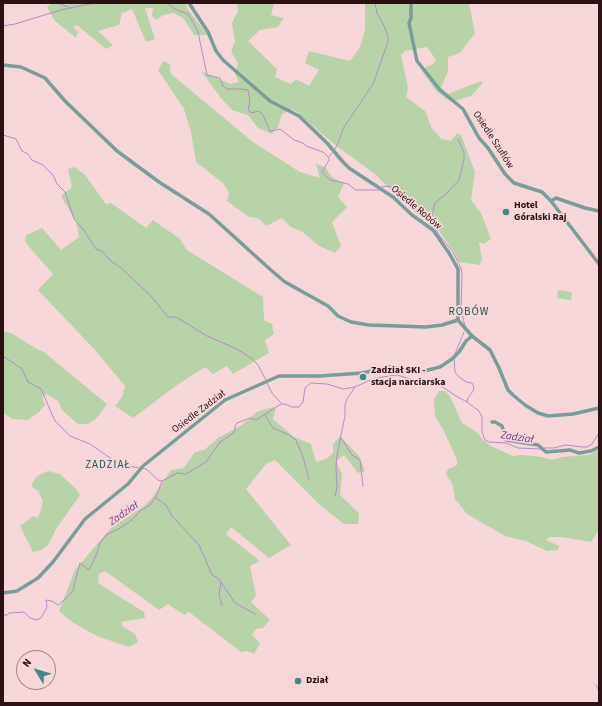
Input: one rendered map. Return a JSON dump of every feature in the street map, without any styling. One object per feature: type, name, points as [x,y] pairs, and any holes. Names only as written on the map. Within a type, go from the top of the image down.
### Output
[{"type":"street","name":"Osiedle Robów","points":[[189,3],[208,32],[216,51],[223,60],[270,101],[299,116],[327,143],[349,168],[393,197],[412,215],[434,230],[458,269],[458,320]]},
{"type":"street","name":"Osiedle Szuflów","points":[[411,3],[411,18],[409,23],[417,61],[440,90],[463,109],[473,128],[505,174],[514,184],[542,192],[551,201],[599,264]]},
{"type":"street","points":[[3,65],[20,67],[45,78],[117,151],[160,182],[209,214],[285,282],[328,306],[338,316],[351,322],[369,325],[426,327],[442,325],[458,320],[472,336],[490,350],[508,390],[525,405],[548,416],[573,414],[599,408]]},
{"type":"street","points":[[551,201],[556,198],[599,211]]},
{"type":"street","name":"Osiedle Zadział","points":[[3,593],[17,591],[38,578],[54,562],[85,519],[128,484],[143,466],[225,400],[279,376],[355,374],[389,367],[424,371],[440,367],[458,354],[464,343],[472,336]]},
{"type":"street","points":[[492,422],[502,426],[506,440],[536,445],[549,452],[570,450],[579,453],[591,451],[599,447]]},
{"type":"green space","points":[[52,3],[63,3],[66,5],[74,3],[185,3],[189,11],[208,35],[194,35],[184,19],[174,13],[163,15],[157,20],[152,16],[153,8],[145,8],[155,39],[146,42],[132,9],[122,13],[119,25],[98,31],[113,45],[106,49],[77,25],[73,27],[78,32],[76,38],[54,20],[47,7]]},
{"type":"green space","points":[[237,3],[274,3],[271,15],[284,18],[278,27],[260,30],[248,41],[277,69],[275,77],[291,84],[296,79],[309,86],[319,70],[305,63],[309,51],[350,61],[360,47],[365,30],[365,3],[469,3],[475,33],[460,53],[448,57],[448,71],[441,87],[448,94],[481,81],[483,83],[471,96],[451,102],[436,91],[422,71],[426,67],[432,65],[436,60],[427,47],[405,51],[401,55],[408,88],[406,97],[426,112],[431,127],[441,139],[451,141],[457,133],[461,135],[475,172],[471,200],[481,213],[491,239],[484,244],[479,242],[482,259],[480,265],[459,262],[455,253],[436,227],[423,219],[375,174],[334,144],[293,109],[282,114],[278,127],[272,134],[258,128],[248,115],[232,110],[201,71],[230,84],[239,82],[235,74],[238,64],[231,51],[235,41],[232,23],[238,11]]},
{"type":"green space","points":[[163,61],[170,64],[171,74],[253,142],[300,172],[320,178],[316,164],[325,167],[332,177],[344,183],[338,197],[347,207],[332,222],[341,246],[335,253],[319,246],[303,232],[291,227],[282,218],[266,226],[258,218],[249,217],[227,201],[229,193],[224,184],[196,162],[191,132],[184,109],[158,70]]},
{"type":"green space","points":[[75,167],[85,175],[106,204],[111,203],[146,228],[153,220],[180,239],[187,250],[263,297],[264,320],[272,324],[274,334],[265,340],[269,353],[233,374],[227,366],[213,374],[205,367],[177,385],[133,418],[115,406],[122,397],[125,386],[94,349],[38,290],[53,274],[25,242],[26,235],[42,228],[61,250],[79,237],[76,221],[61,196],[72,187],[68,169]]},
{"type":"green space","points":[[558,290],[572,292],[571,300],[557,298]]},
{"type":"green space","points":[[3,331],[13,334],[44,352],[107,404],[96,419],[88,424],[78,424],[62,410],[58,401],[47,394],[42,397],[45,405],[39,412],[28,420],[12,419],[4,413],[3,414]]},
{"type":"green space","points":[[439,391],[445,391],[450,396],[462,423],[478,433],[483,440],[491,446],[513,456],[522,455],[542,457],[552,460],[562,457],[589,455],[599,449],[599,529],[591,542],[562,537],[550,537],[546,540],[559,546],[558,550],[547,551],[526,541],[505,536],[467,514],[455,499],[452,483],[446,475],[447,470],[457,465],[457,460],[443,429],[435,416],[434,399]]},
{"type":"green space","points":[[273,407],[276,409],[273,419],[294,437],[311,444],[316,462],[326,459],[333,453],[333,444],[340,436],[359,456],[365,471],[358,473],[344,455],[336,461],[342,474],[340,495],[359,513],[358,524],[344,524],[320,505],[275,460],[266,464],[246,489],[291,545],[269,558],[231,527],[226,534],[260,561],[250,566],[256,596],[251,602],[270,620],[263,628],[256,629],[252,635],[260,643],[254,654],[247,651],[241,652],[189,612],[184,615],[168,604],[159,610],[105,571],[99,574],[98,583],[144,612],[145,618],[121,622],[122,626],[135,634],[138,642],[129,647],[97,636],[72,622],[59,611],[75,570],[110,529],[144,506],[153,497],[171,470],[184,468],[195,452],[204,450],[218,438],[242,425],[257,412]]},
{"type":"green space","points":[[48,471],[60,474],[76,489],[80,495],[56,529],[48,545],[42,550],[33,552],[20,526],[33,516],[37,518],[40,513],[43,501],[38,491],[31,486],[37,476]]},
{"type":"waterway","points":[[58,3],[71,8]]},
{"type":"waterway","points":[[3,26],[15,24],[61,10],[94,3]]},
{"type":"waterway","points":[[166,3],[177,10],[188,14],[192,20],[198,32],[207,75],[220,78],[223,86],[227,89],[248,90],[250,101],[248,110],[252,113],[258,111],[263,115],[270,131],[280,129],[294,140],[323,152],[329,160],[322,172],[330,180],[348,184],[356,190],[379,190]]},
{"type":"waterway","points":[[335,149],[344,127],[373,84],[388,42],[388,36],[377,13],[375,3]]},
{"type":"waterway","points":[[3,135],[16,139],[22,151],[28,154],[32,160],[43,165],[53,175],[57,184],[65,192],[74,219],[83,229],[96,249],[102,251],[111,261],[121,268],[150,295],[168,317],[175,317],[207,336],[237,349],[251,358],[258,365],[266,380]]},
{"type":"waterway","points":[[432,216],[435,203],[459,180],[464,159],[464,152],[458,139]]},
{"type":"waterway","points":[[329,157],[332,153]]},
{"type":"waterway","points":[[381,187],[389,186],[394,189],[418,213],[432,217],[433,224],[439,235],[453,252],[461,268],[461,310],[465,326]]},
{"type":"waterway","points":[[455,354],[464,332]]},
{"type":"waterway","points":[[3,356],[22,369],[28,382],[41,389],[55,421],[70,436],[90,444],[119,464],[139,468]]},
{"type":"waterway","points":[[454,359],[455,372],[466,382],[472,383],[474,387],[467,402]]},
{"type":"waterway","name":"Zadział","points":[[3,615],[24,612],[30,618],[37,620],[41,618],[47,607],[46,600],[52,601],[58,605],[69,596],[73,590],[80,563],[89,570],[100,543],[106,535],[132,520],[140,511],[150,505],[156,497],[162,481],[177,473],[186,474],[206,462],[220,442],[235,432],[235,426],[237,423],[250,418],[256,420],[281,404],[299,407],[303,402],[305,388],[311,383],[327,384],[343,389],[355,387],[375,378],[397,375],[414,380],[438,384],[479,411],[482,417],[482,432],[485,440],[489,442],[506,443],[518,448],[541,449]]},
{"type":"waterway","points":[[267,383],[272,393],[281,403]]},
{"type":"waterway","points":[[335,496],[337,487],[337,455],[345,416],[345,405],[355,387]]},
{"type":"waterway","points":[[265,415],[273,428],[296,440],[303,457],[309,480]]},
{"type":"waterway","name":"Zadział","points":[[544,448],[554,448],[565,445],[587,447],[592,444],[599,433]]},
{"type":"waterway","points":[[341,438],[352,455],[360,460],[363,486]]},
{"type":"waterway","points":[[142,468],[146,469],[158,480],[162,481]]},
{"type":"waterway","points":[[156,498],[166,505],[172,516],[199,545],[212,575],[218,578],[235,603],[255,614]]},
{"type":"waterway","points":[[221,583],[219,595],[222,605]]},
{"type":"waterway","points":[[596,685],[599,691]]},
{"type":"place","name":"Hotel Góralski Raj","points":[[506,212]]},
{"type":"place","name":"Zadział SKI - stacja narciarska","points":[[363,377]]},
{"type":"place","name":"Dział","points":[[298,681]]},
{"type":"district","name":"ROBÓW","points":[[469,313]]},
{"type":"district","name":"ZADZIAŁ","points":[[108,466]]}]
